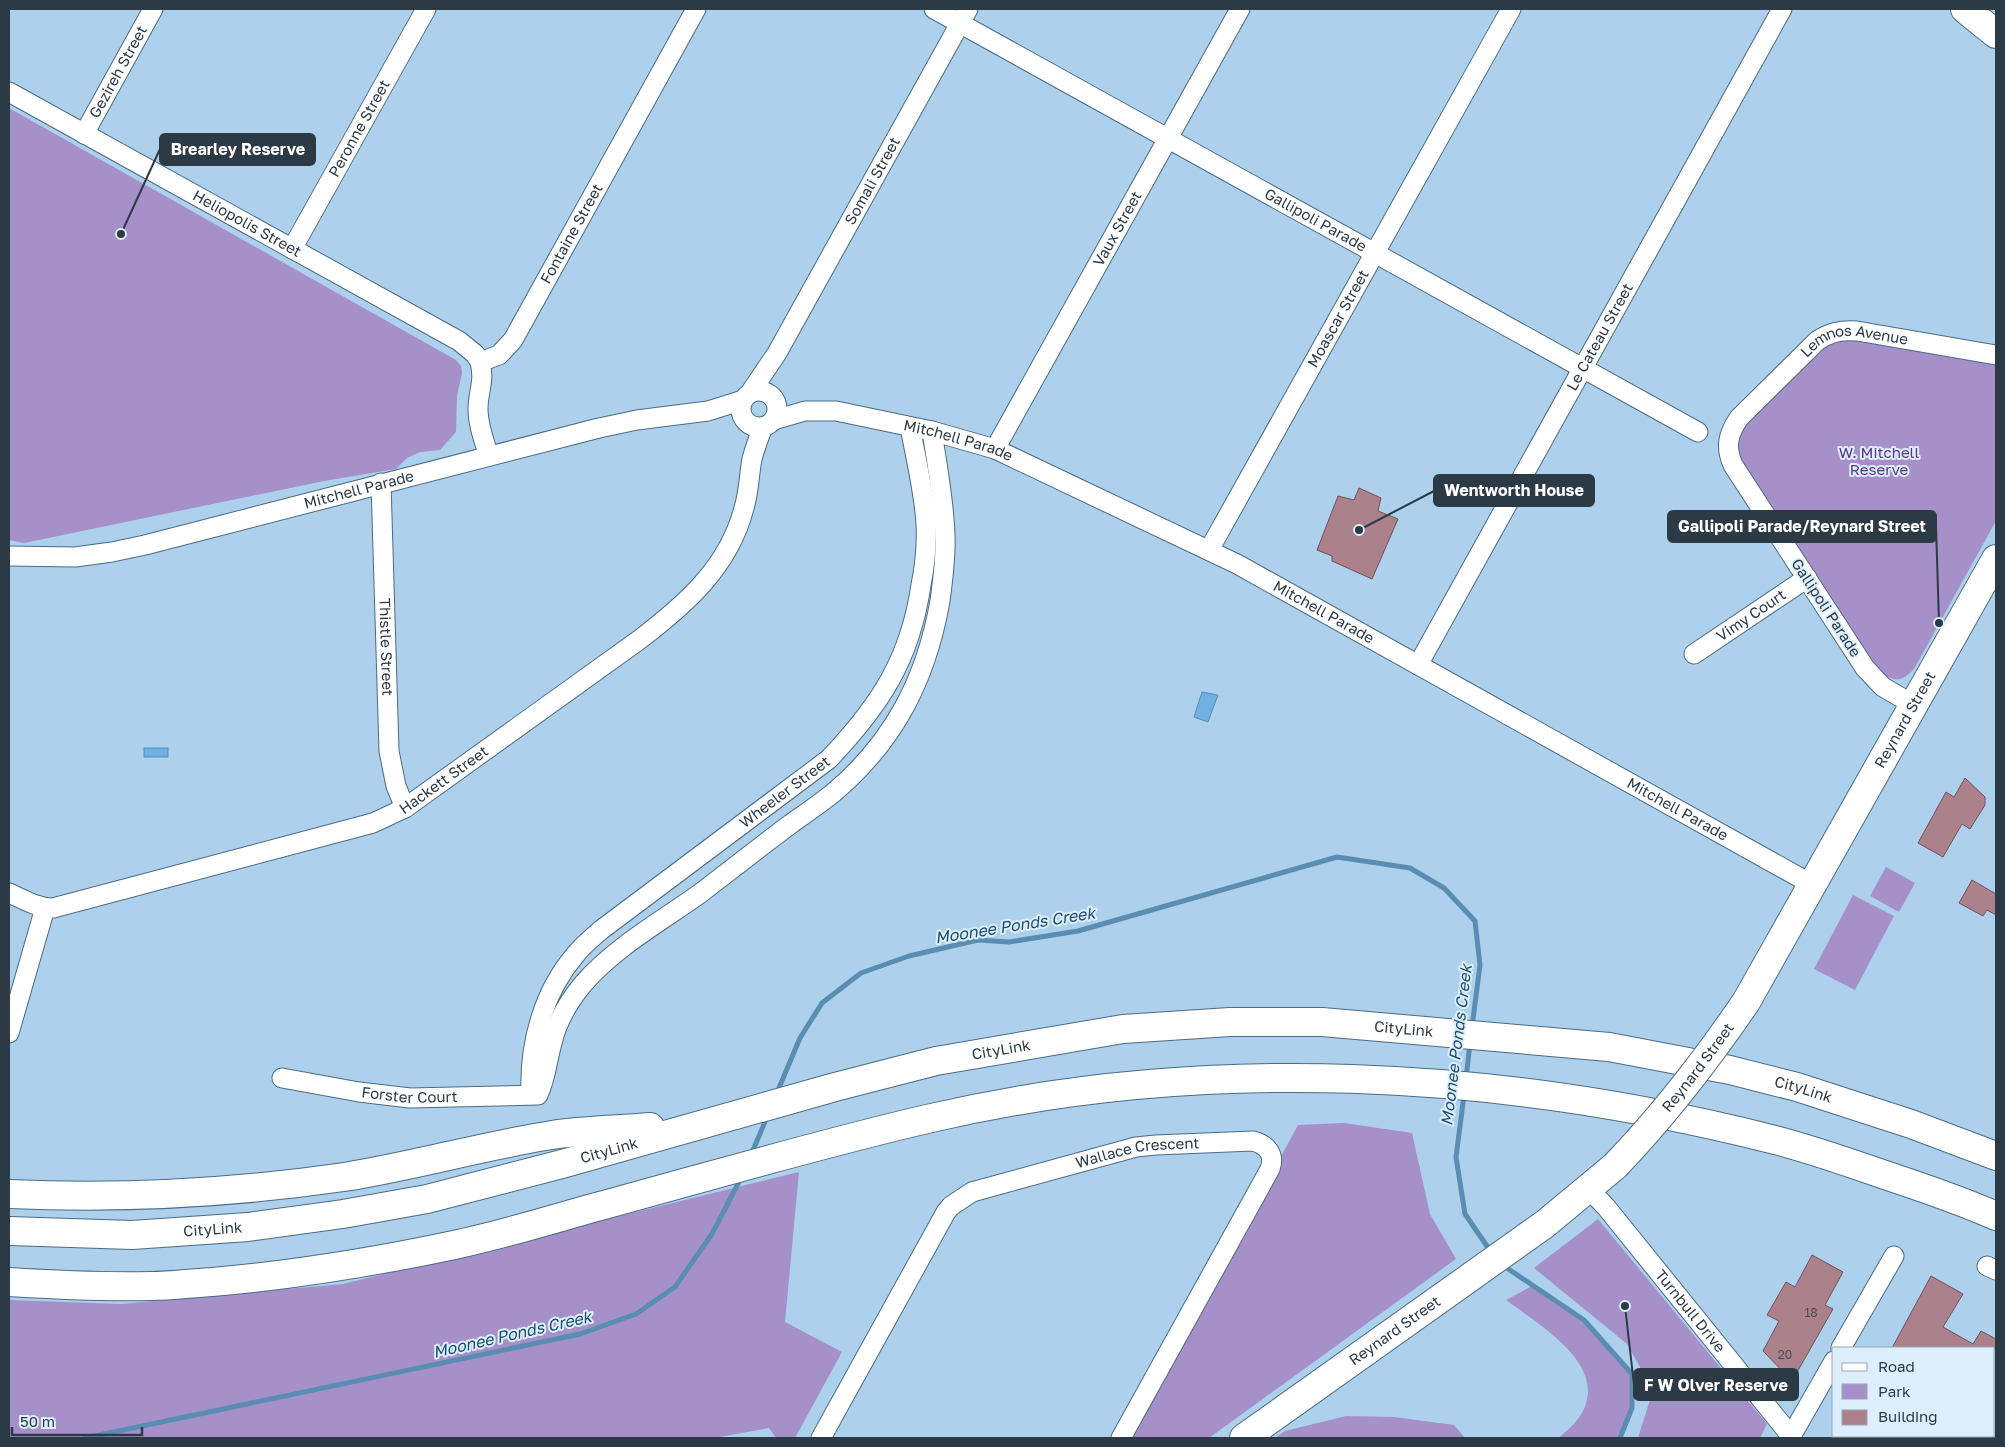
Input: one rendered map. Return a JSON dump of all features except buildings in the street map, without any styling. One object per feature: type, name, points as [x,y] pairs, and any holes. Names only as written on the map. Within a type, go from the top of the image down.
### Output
[{"type":"main road","points":[[1965,9],[1996,34]]},
{"type":"main road","name":"Reynard Street","points":[[1244,1438],[1455,1290],[1545,1224],[1614,1166],[1652,1128],[1717,1045],[1746,1002],[1996,559]]},
{"type":"main road","name":"CityLink","points":[[9,1231],[132,1235],[248,1227],[343,1214],[427,1199],[835,1087],[936,1062],[1123,1029],[1230,1022],[1322,1022],[1506,1036],[1609,1047],[1730,1070],[1797,1087],[1911,1124],[1996,1156]]},
{"type":"main road","points":[[9,1282],[62,1285],[155,1286],[258,1278],[365,1263],[460,1244],[813,1148],[940,1116],[1028,1099],[1132,1086],[1223,1080],[1323,1078],[1440,1083],[1609,1104],[1779,1140],[1947,1196],[1996,1216]]},
{"type":"main road","points":[[9,1194],[78,1197],[160,1195],[261,1188],[364,1173],[552,1135],[713,1122]]},
{"type":"street","name":"Gezireh Street","points":[[84,134],[153,9]]},
{"type":"street","name":"Peronne Street","points":[[292,249],[426,9]]},
{"type":"street","name":"Fontaine Street","points":[[480,362],[499,355],[513,340],[696,9]]},
{"type":"street","name":"Gallipoli Parade","points":[[934,9],[964,16],[1168,138],[1698,432]]},
{"type":"street","name":"Vaux Street","points":[[995,449],[1240,9]]},
{"type":"street","name":"Moascar Street","points":[[1209,550],[1511,9]]},
{"type":"street","name":"Le Cateau Street","points":[[1418,664],[1782,9]]},
{"type":"street","name":"Somali Street","points":[[746,397],[777,353],[964,16]]},
{"type":"street","name":"Heliopolis Street","points":[[9,92],[459,341],[468,347],[480,362]]},
{"type":"street","name":"Lemnos Avenue","points":[[1728,443],[1730,433],[1739,418],[1817,341],[1835,332],[1856,331],[1996,355]]},
{"type":"street","name":"Somali Street","points":[[772,397],[771,372],[777,353]]},
{"type":"street","points":[[480,362],[483,372],[478,410],[488,456]]},
{"type":"street","points":[[760,391],[772,397],[777,409],[757,422],[741,409],[746,397],[760,391]]},
{"type":"street","name":"Mitchell Parade","points":[[9,556],[75,557],[112,552],[190,534],[381,483],[636,420],[708,411],[746,397]]},
{"type":"street","name":"Mitchell Parade","points":[[772,397],[805,411]]},
{"type":"street","name":"Mitchell Parade","points":[[708,411],[757,422],[805,411],[836,412],[932,431],[995,449],[1209,550],[1418,664],[1813,885]]},
{"type":"street","name":"Hackett Street","points":[[45,908],[53,908],[373,823],[405,808],[639,640],[687,602],[714,571],[726,554],[736,533],[748,494],[757,422]]},
{"type":"street","name":"Wheeler Street","points":[[535,1095],[534,1054],[543,1009],[562,971],[576,952],[601,930],[829,759],[854,733],[891,681],[912,631],[920,594],[926,548],[922,484],[910,427]]},
{"type":"street","name":"Wheeler Street","points":[[535,1095],[544,1082],[558,1025],[564,1012],[583,984],[616,952],[701,892],[832,794],[864,763],[884,739],[900,714],[916,687],[926,659],[935,626],[944,575],[945,535],[941,489],[932,431]]},
{"type":"street","name":"Gallipoli Parade","points":[[1728,443],[1728,455],[1733,464],[1865,668],[1883,687],[1914,705]]},
{"type":"street","name":"Thistle Street","points":[[381,483],[389,752],[396,786],[405,808]]},
{"type":"street","name":"Vimy Court","points":[[1694,654],[1807,578]]},
{"type":"street","points":[[9,893],[45,908],[9,1033]]},
{"type":"street","name":"Forster Court","points":[[282,1078],[359,1092],[410,1098],[535,1095]]},
{"type":"street","name":"Wallace Crescent","points":[[821,1438],[946,1212],[957,1202],[972,1192],[1136,1147],[1156,1144],[1259,1143],[1269,1150],[1272,1162],[1270,1169],[1121,1438]]},
{"type":"street","name":"Turnbull Drive","points":[[1588,1188],[1612,1215],[1790,1437]]},
{"type":"street","points":[[1842,1347],[1894,1256]]},
{"type":"street","points":[[1790,1437],[1832,1364]]},
{"type":"green space","points":[[9,108],[456,360],[461,366],[462,373],[457,396],[456,432],[440,450],[420,452],[407,458],[396,469],[324,481],[24,543],[9,540]]},
{"type":"green space","name":"W. Mitchell Reserve","points":[[1849,339],[1996,363],[1996,521],[1914,669],[1908,675],[1897,679],[1892,679],[1883,673],[1873,663],[1739,456],[1738,445],[1740,436],[1751,419],[1820,349],[1829,343]]},
{"type":"green space","points":[[1886,867],[1915,883],[1899,912],[1870,896]]},
{"type":"green space","points":[[1853,895],[1894,916],[1855,990],[1814,969]]},
{"type":"green space","points":[[1344,1123],[1412,1133],[1430,1214],[1456,1259],[1209,1438],[1129,1438],[1298,1125]]},
{"type":"green space","points":[[799,1172],[785,1322],[842,1352],[795,1438],[776,1438],[769,1428],[714,1438],[9,1438],[9,1300],[121,1304],[343,1284]]},
{"type":"green space","points":[[1598,1219],[1767,1424],[1760,1438],[1638,1438],[1653,1390],[1627,1344],[1534,1268]]},
{"type":"green space","points":[[1532,1286],[1584,1320],[1632,1374],[1632,1408],[1620,1438],[1559,1438],[1580,1416],[1587,1398],[1587,1380],[1579,1364],[1567,1349],[1536,1322],[1506,1300]]},
{"type":"green space","points":[[1346,1416],[1394,1417],[1454,1425],[1465,1438],[1275,1438],[1285,1431]]},
{"type":"water","points":[[1202,692],[1218,695],[1208,722],[1194,717]]},
{"type":"water","points":[[144,748],[168,748],[168,757],[144,757]]},
{"type":"waterway","name":"Moonee Ponds Creek","points":[[776,1095],[800,1038],[822,1003],[861,973],[909,956],[978,940],[1009,942],[1078,931],[1337,857],[1410,868],[1444,888],[1475,921],[1480,965],[1472,1027]]},
{"type":"waterway","name":"Moonee Ponds Creek","points":[[1466,1079],[1470,1043]]},
{"type":"waterway","name":"Moonee Ponds Creek","points":[[1464,1095],[1456,1157],[1465,1214],[1491,1252]]},
{"type":"waterway","name":"Moonee Ponds Creek","points":[[751,1155],[767,1117]]},
{"type":"waterway","name":"Moonee Ponds Creek","points":[[85,1438],[580,1334],[636,1314],[675,1287],[712,1234],[742,1176]]},
{"type":"waterway","name":"Moonee Ponds Creek","points":[[1501,1264],[1584,1320],[1632,1374],[1632,1408],[1620,1438]]},
{"type":"place","name":"Brearley Reserve","points":[[121,234]]},
{"type":"place","name":"Wentworth House","points":[[1359,530]]},
{"type":"place","name":"Gallipoli Parade/Reynard Street","points":[[1939,623]]},
{"type":"place","name":"F W Olver Reserve","points":[[1625,1306]]}]
